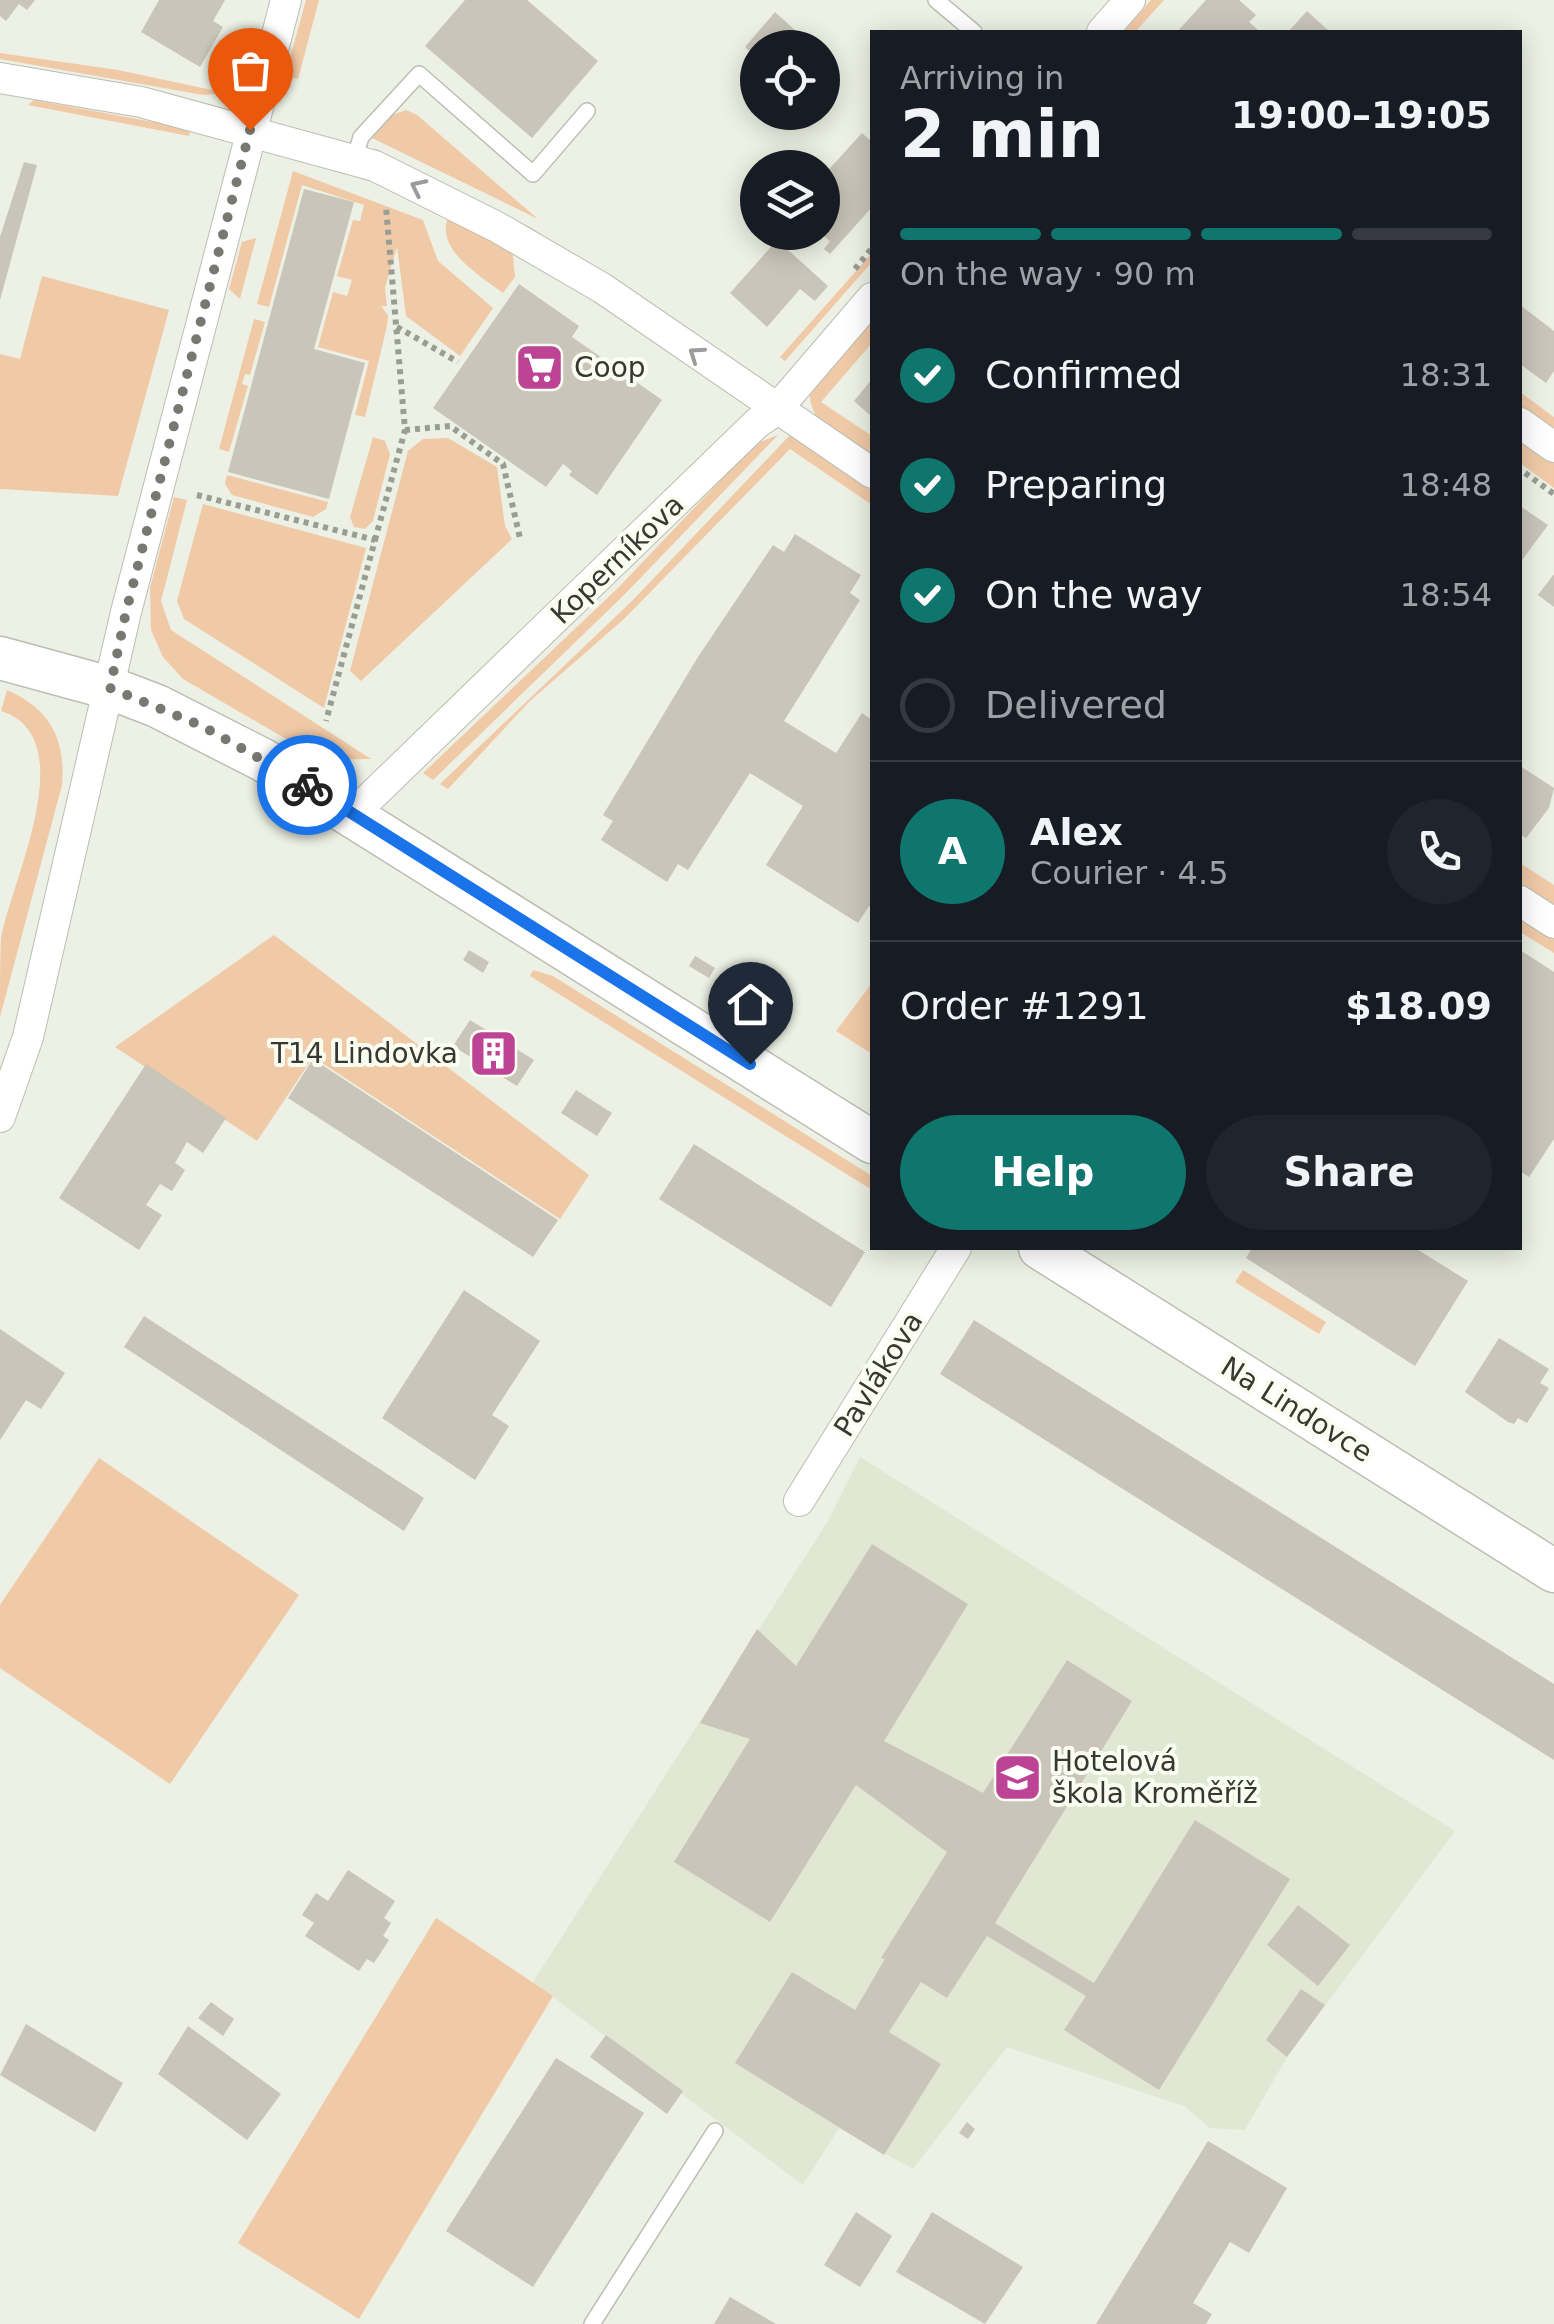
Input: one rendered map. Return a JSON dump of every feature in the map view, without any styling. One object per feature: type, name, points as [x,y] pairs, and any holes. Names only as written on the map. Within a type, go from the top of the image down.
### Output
[{"type":"main road","points":[[0,658],[110,688],[202,726],[264,760],[354,813],[870,1141]]},
{"type":"main road","name":"Na Lindovce","points":[[1043,1250],[1554,1571]]},
{"type":"street","points":[[0,1117],[28,1037],[126,612],[286,0]]},
{"type":"street","points":[[1104,30],[1130,0]]},
{"type":"street","points":[[0,78],[141,102],[365,163],[497,227],[602,288],[870,473]]},
{"type":"street","name":"Koperníkova","points":[[354,813],[757,423],[776,410],[870,300]]},
{"type":"street","points":[[1522,423],[1554,447]]},
{"type":"street","points":[[1522,902],[1554,923]]},
{"type":"street","name":"Pavlákova","points":[[799,1501],[955,1250]]},
{"type":"lane","points":[[936,0],[972,30]]},
{"type":"lane","points":[[365,163],[361,137],[419,74],[533,174],[587,111]]},
{"type":"lane","points":[[592,2324],[714,2131]]},
{"type":"path","points":[[326,721],[405,430],[385,198]]},
{"type":"path","points":[[396,326],[458,362]]},
{"type":"path","points":[[405,430],[450,426],[502,464],[520,538]]},
{"type":"path","points":[[1522,470],[1554,494]]},
{"type":"path","points":[[197,495],[374,540]]},
{"type":"shaded area","points":[[306,0],[319,0],[298,79],[285,76]]},
{"type":"shaded area","points":[[1151,0],[1164,0],[1137,30],[1125,30]]},
{"type":"shaded area","points":[[0,53],[118,70],[226,93],[203,95],[0,59]]},
{"type":"shaded area","points":[[34,100],[191,129],[189,136],[28,105]]},
{"type":"shaded area","points":[[406,110],[417,115],[538,219],[372,138],[390,116]]},
{"type":"shaded area","points":[[374,148],[532,228],[749,371],[747,374],[382,159]]},
{"type":"shaded area","points":[[293,171],[423,220],[438,261],[493,308],[460,356],[406,316],[397,247],[385,288],[387,306],[381,306],[388,315],[387,326],[365,417],[355,415],[369,361],[318,347],[333,292],[347,296],[352,280],[337,276],[353,220],[360,221],[364,205],[302,185],[269,307],[257,304]]},
{"type":"shaded area","points":[[448,218],[512,248],[515,277],[503,293],[454,251],[446,230]]},
{"type":"shaded area","points":[[256,238],[240,299],[229,289],[242,242]]},
{"type":"shaded area","points":[[870,255],[870,264],[785,361],[780,357]]},
{"type":"shaded area","points":[[42,276],[169,310],[118,496],[0,489],[0,354],[20,359]]},
{"type":"shaded area","points":[[870,317],[870,345],[821,402],[870,435],[870,458],[821,423],[811,402],[810,389]]},
{"type":"shaded area","points":[[254,319],[265,322],[250,375],[245,374],[242,384],[248,386],[229,452],[219,449]]},
{"type":"shaded area","points":[[1522,393],[1554,417],[1554,437],[1522,413]]},
{"type":"shaded area","points":[[778,435],[625,594],[433,780],[423,773],[618,588],[755,444]]},
{"type":"shaded area","points":[[790,435],[805,439],[870,483],[870,504],[790,449],[624,619],[530,701],[448,789],[440,784],[633,600]]},
{"type":"shaded area","points":[[373,437],[385,441],[390,454],[373,521],[365,529],[354,527],[350,517]]},
{"type":"shaded area","points":[[448,438],[497,467],[505,526],[512,539],[361,681],[350,671],[408,451],[423,439]]},
{"type":"shaded area","points":[[1522,439],[1554,463],[1554,488],[1522,464]]},
{"type":"shaded area","points":[[227,475],[328,502],[326,509],[313,517],[232,495],[225,484]]},
{"type":"shaded area","points":[[174,497],[187,500],[161,601],[171,630],[371,759],[322,760],[183,679],[163,657],[151,630],[150,588]]},
{"type":"shaded area","points":[[203,504],[366,548],[324,708],[184,619],[177,601]]},
{"type":"shaded area","points":[[7,690],[34,706],[52,727],[63,768],[62,785],[0,1017],[1,938],[36,813],[40,779],[37,750],[25,726],[1,711]]},
{"type":"shaded area","points":[[1522,864],[1554,885],[1554,909],[1522,888]]},
{"type":"shaded area","points":[[1522,914],[1554,935],[1554,953],[1522,933]]},
{"type":"shaded area","points":[[274,935],[589,1175],[560,1219],[313,1057],[257,1141],[115,1047]]},
{"type":"shaded area","points":[[533,970],[553,976],[870,1175],[870,1189],[530,976]]},
{"type":"shaded area","points":[[870,986],[870,1053],[836,1031]]},
{"type":"shaded area","points":[[1243,1270],[1326,1322],[1319,1334],[1235,1282]]},
{"type":"shaded area","name":"Hotelová škola Kroměříž","points":[[860,1457],[1455,1831],[1287,2057],[1245,2130],[1210,2128],[1184,2106],[1007,2047],[913,2169],[839,2128],[803,2185],[533,1982],[828,1521]]},
{"type":"shaded area","points":[[99,1458],[299,1595],[170,1784],[0,1668],[0,1605]]},
{"type":"shaded area","points":[[436,1918],[553,1996],[359,2319],[238,2243]]},
{"type":"building","points":[[0,0],[35,0],[27,10],[19,4],[6,21],[0,16]]},
{"type":"building","points":[[159,0],[225,0],[213,21],[223,27],[200,67],[141,32]]},
{"type":"building","points":[[465,0],[527,0],[598,61],[532,138],[425,46]]},
{"type":"building","points":[[1206,0],[1239,0],[1256,15],[1249,22],[1258,30],[1179,30]]},
{"type":"building","points":[[1307,11],[1328,30],[1290,30]]},
{"type":"building","points":[[775,12],[795,30],[760,30]]},
{"type":"building","points":[[862,133],[870,140],[870,209],[840,243],[840,157]]},
{"type":"building","points":[[24,162],[37,165],[0,300],[0,237]]},
{"type":"building","points":[[304,189],[354,202],[314,349],[365,363],[329,499],[228,472]]},
{"type":"building","points":[[768,250],[788,250],[828,286],[815,301],[800,289],[767,327],[730,293]]},
{"type":"building","name":"Coop","points":[[519,284],[579,326],[572,337],[662,400],[597,495],[569,475],[572,471],[563,464],[546,487],[433,408]]},
{"type":"building","points":[[1522,307],[1554,331],[1554,371],[1546,383],[1522,365]]},
{"type":"building","points":[[870,381],[870,415],[854,401]]},
{"type":"building","points":[[1522,507],[1548,525],[1522,560]]},
{"type":"building","points":[[795,534],[861,575],[850,593],[860,600],[784,721],[836,753],[862,713],[870,719],[870,907],[858,923],[766,865],[803,806],[750,773],[688,870],[678,864],[667,882],[601,840],[613,821],[603,815],[698,657],[773,545],[784,552]]},
{"type":"building","points":[[1554,574],[1554,607],[1538,595]]},
{"type":"building","points":[[1522,767],[1554,788],[1549,808],[1526,838],[1522,835]]},
{"type":"building","points":[[469,950],[489,962],[483,973],[463,960]]},
{"type":"building","points":[[1522,951],[1554,972],[1554,1139],[1529,1177],[1522,1172]]},
{"type":"building","points":[[695,956],[715,968],[709,978],[689,966]]},
{"type":"building","name":"T14 Lindovka","points":[[470,1020],[534,1060],[517,1086],[453,1046]]},
{"type":"building","points":[[313,1059],[558,1220],[533,1257],[288,1098]]},
{"type":"building","points":[[146,1064],[226,1118],[203,1153],[187,1142],[175,1163],[185,1170],[172,1191],[160,1184],[146,1205],[162,1215],[139,1250],[59,1198]]},
{"type":"building","points":[[576,1090],[612,1113],[597,1136],[561,1113]]},
{"type":"building","points":[[694,1144],[865,1252],[831,1307],[659,1199]]},
{"type":"building","points":[[1251,1250],[1418,1250],[1468,1281],[1415,1366],[1246,1258]]},
{"type":"building","points":[[464,1290],[540,1341],[492,1415],[509,1426],[475,1480],[382,1418]]},
{"type":"building","points":[[144,1316],[424,1498],[404,1531],[124,1347]]},
{"type":"building","points":[[974,1320],[1554,1684],[1554,1760],[940,1374]]},
{"type":"building","points":[[0,1329],[65,1373],[41,1409],[26,1400],[0,1440]]},
{"type":"building","points":[[1499,1338],[1549,1369],[1540,1383],[1549,1388],[1527,1423],[1518,1418],[1514,1424],[1508,1422],[1465,1392]]},
{"type":"building","points":[[872,1544],[968,1604],[884,1741],[983,1793],[1067,1660],[1132,1701],[995,1923],[1094,1983],[1195,1820],[1290,1879],[1159,2090],[1064,2030],[1086,1996],[987,1936],[947,1998],[921,1982],[889,2032],[941,2064],[884,2155],[735,2063],[792,1972],[855,2010],[885,1959],[881,1958],[947,1852],[856,1785],[770,1922],[674,1862],[750,1739],[700,1723],[757,1629],[796,1666]]},
{"type":"building","points":[[348,1870],[395,1901],[384,1918],[391,1923],[383,1936],[389,1940],[374,1963],[367,1959],[359,1971],[305,1936],[314,1923],[302,1915],[316,1893],[328,1901]]},
{"type":"building","points":[[1298,1905],[1350,1945],[1318,1986],[1267,1945]]},
{"type":"building","points":[[1301,1989],[1325,2005],[1287,2057],[1266,2040]]},
{"type":"building","points":[[211,2002],[234,2019],[223,2036],[198,2018]]},
{"type":"building","points":[[26,2024],[123,2083],[95,2132],[0,2075]]},
{"type":"building","points":[[188,2026],[281,2094],[247,2140],[158,2074]]},
{"type":"building","points":[[606,2035],[683,2091],[667,2114],[590,2057]]},
{"type":"building","points":[[556,2058],[644,2113],[533,2287],[446,2231]]},
{"type":"building","points":[[967,2122],[975,2129],[968,2139],[959,2133]]},
{"type":"building","points":[[1208,2141],[1287,2188],[1249,2253],[1230,2242],[1193,2303],[1212,2314],[1206,2324],[1096,2324]]},
{"type":"building","points":[[856,2212],[892,2236],[860,2287],[824,2265]]},
{"type":"building","points":[[932,2212],[1023,2267],[985,2324],[896,2272]]},
{"type":"building","points":[[730,2297],[776,2324],[714,2324]]},
{"type":"way so far","points":[[250,130],[110,688],[202,726],[307,785]]},
{"type":"place","name":"Coop","points":[[539,367]]},
{"type":"place","name":"T14 Lindovka","points":[[493,1053]]},
{"type":"place","name":"Hotelová škola Kroměříž","points":[[1017,1777]]},
{"type":"route","points":[[307,785],[750,1064]]}]
